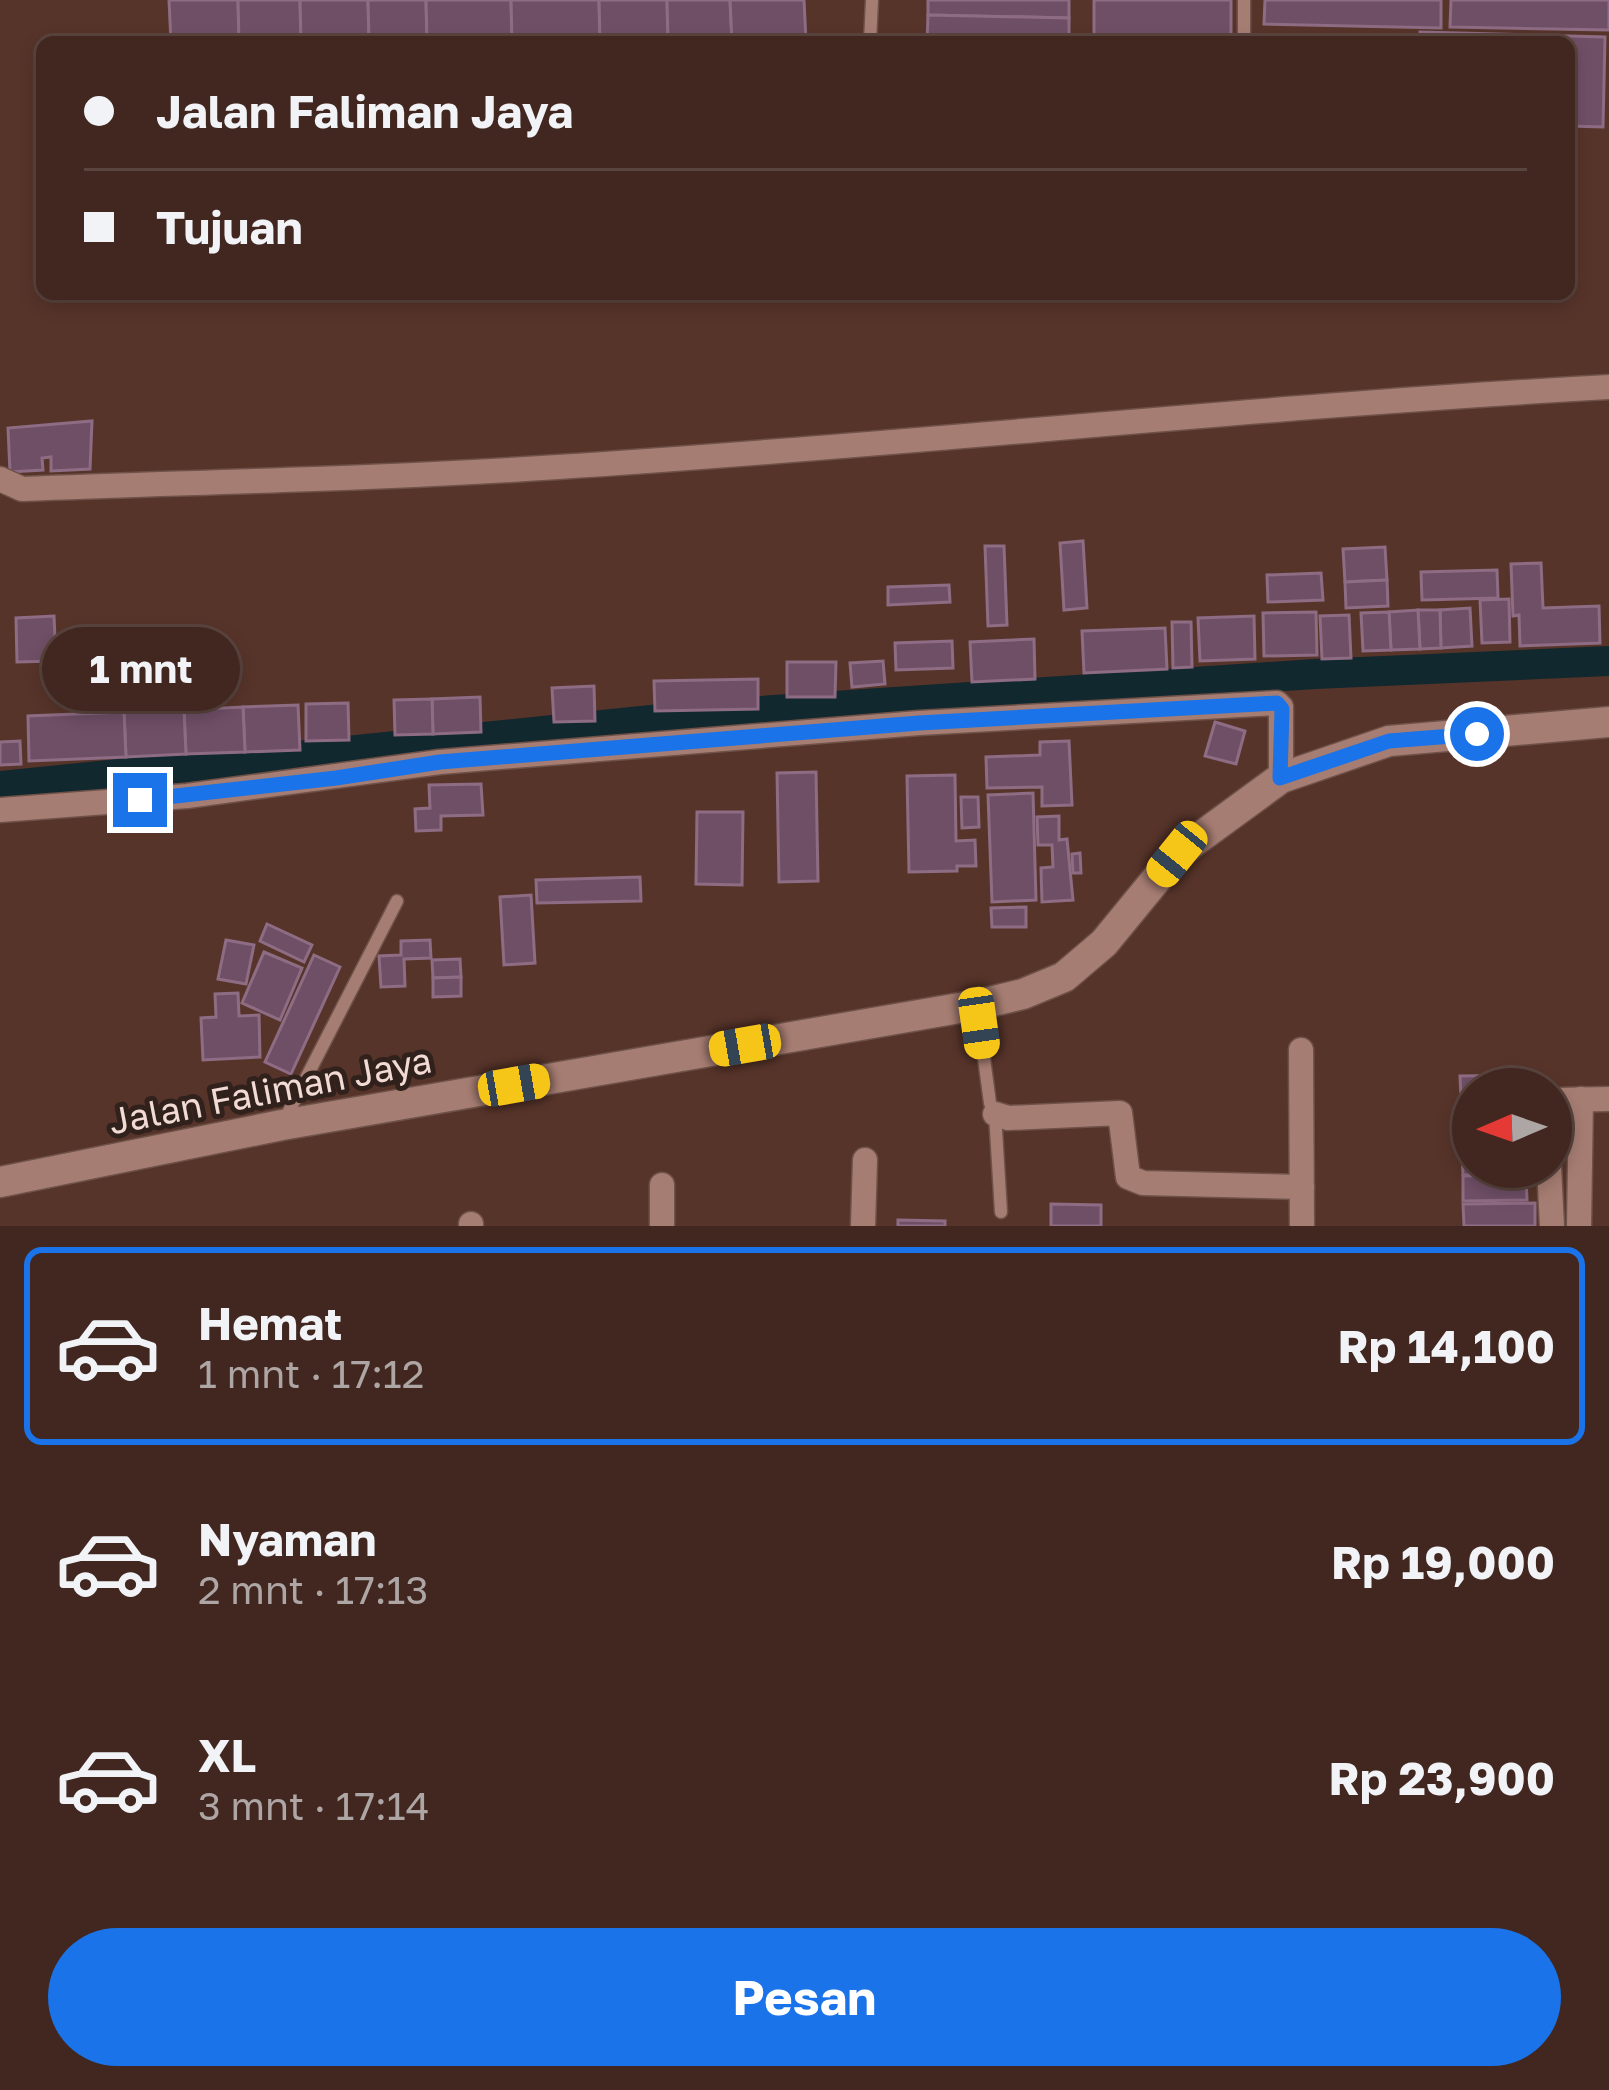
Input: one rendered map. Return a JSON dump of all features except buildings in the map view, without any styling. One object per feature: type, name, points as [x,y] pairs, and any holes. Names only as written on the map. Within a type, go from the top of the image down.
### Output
[{"type":"street","points":[[0,479],[22,489],[554,468],[1121,426],[1370,400],[1609,387]]},
{"type":"street","points":[[0,810],[187,796],[411,765],[919,723],[1277,703],[1282,709],[1276,776]]},
{"type":"street","name":"Jalan Faliman Jaya","points":[[0,1182],[282,1125],[978,1014],[1064,977],[1104,943],[1177,854],[1276,776],[1389,741],[1609,722]]},
{"type":"street","points":[[1301,1050],[1302,1226]]},
{"type":"street","points":[[1572,1100],[1609,1099]]},
{"type":"street","points":[[1579,1226],[1581,1100]]},
{"type":"street","points":[[993,1108],[1008,1118],[1120,1113],[1128,1177],[1143,1183],[1302,1187]]},
{"type":"street","points":[[863,1226],[865,1160]]},
{"type":"street","points":[[662,1185],[662,1226]]},
{"type":"street","points":[[1550,1188],[1552,1226]]},
{"type":"lane","points":[[870,36],[872,0]]},
{"type":"lane","points":[[1244,0],[1244,36]]},
{"type":"lane","points":[[282,1125],[397,901]]},
{"type":"lane","points":[[978,1014],[993,1108],[1001,1212]]},
{"type":"waterway","points":[[0,786],[700,715],[1315,674],[1609,661]]},
{"type":"route","points":[[140,800],[440,762],[919,723],[1277,703],[1282,709],[1280,778],[1389,741],[1477,734]]}]
